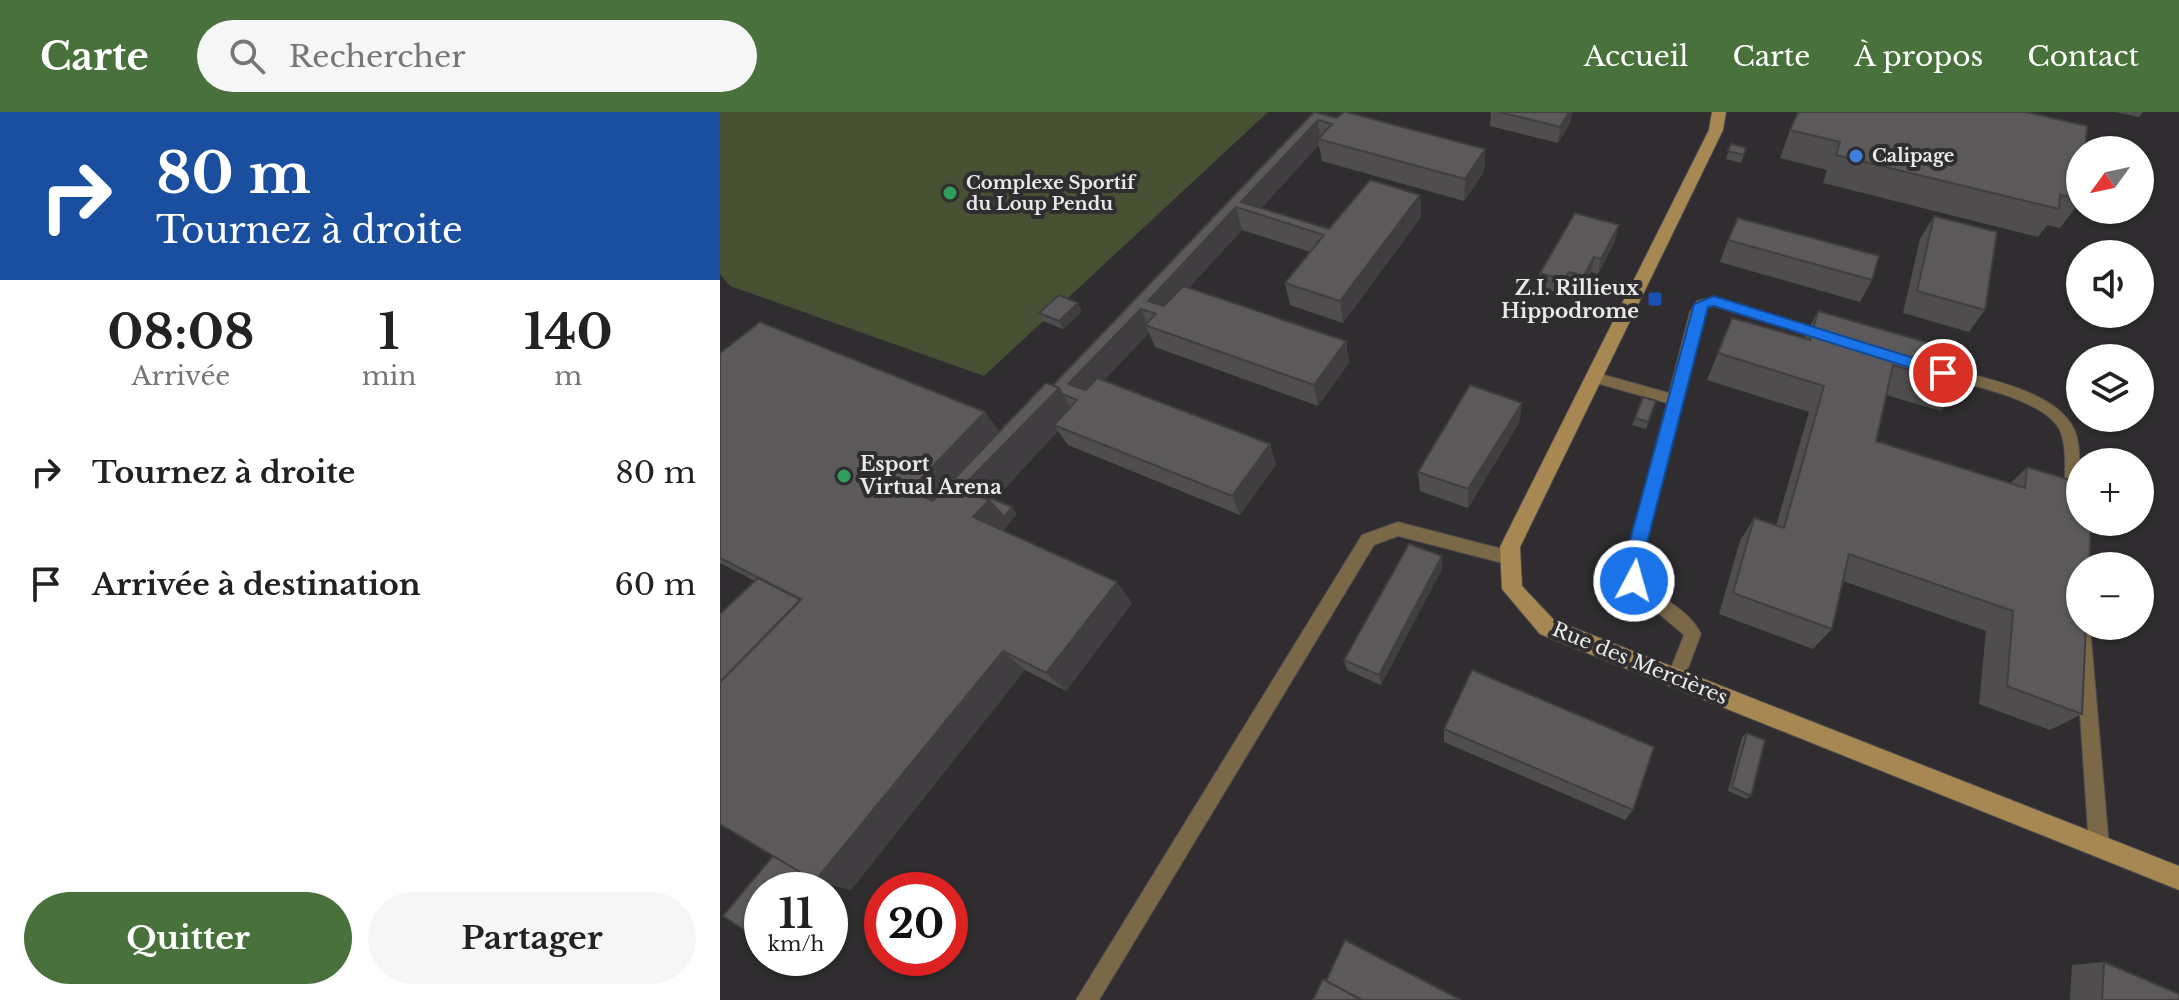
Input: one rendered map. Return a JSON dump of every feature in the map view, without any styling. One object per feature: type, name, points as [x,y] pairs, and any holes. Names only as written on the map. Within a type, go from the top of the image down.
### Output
[{"type":"street","points":[[1510,558],[1510,547],[1716,130],[1719,112]]},
{"type":"street","name":"Rue des Mercières","points":[[1510,558],[1512,589],[1547,627],[2179,878]]},
{"type":"lane","points":[[1676,678],[1693,634],[1684,620],[1649,599],[1634,581],[1632,566],[1702,304],[1714,301],[1849,343]]},
{"type":"lane","points":[[1924,367],[2029,400],[2054,413],[2068,431],[2069,448]]},
{"type":"lane","points":[[1594,377],[1674,400]]},
{"type":"lane","points":[[1087,1000],[1368,540],[1398,529],[1510,558]]},
{"type":"lane","points":[[2083,640],[2099,846]]},
{"type":"green space","name":"Complexe Sportif du Loup Pendu","points":[[720,112],[1268,112],[984,376],[730,286],[720,274]]},
{"type":"building","points":[[1314,112],[1337,118],[1346,112],[1485,149],[1465,179],[1318,139],[1332,124],[1318,120],[1241,202],[1329,229],[1370,180],[1420,195],[1340,301],[1285,283],[1324,235],[1236,207],[1148,301],[1164,306],[1183,286],[1346,341],[1314,385],[1145,325],[1156,314],[1141,309],[1068,384],[1086,390],[1097,378],[1270,444],[1232,496],[1054,425],[1077,400],[1062,394],[1053,385]]},
{"type":"building","points":[[1499,112],[1569,112],[1560,127]]},
{"type":"building","points":[[1798,112],[2026,112],[2087,126],[2086,136],[2066,136],[2066,196],[2060,195],[2059,209],[1836,155],[1840,142],[1790,130]]},
{"type":"building","points":[[1731,144],[1746,148],[1744,155],[1728,151]]},
{"type":"building","points":[[1575,213],[1619,225],[1601,259],[1594,257],[1584,276],[1569,272],[1564,280],[1540,273]]},
{"type":"building","points":[[1934,216],[1997,232],[1985,310],[1917,291]]},
{"type":"building","points":[[1738,218],[1879,256],[1872,280],[1728,240]]},
{"type":"building","points":[[1059,295],[1078,303],[1059,321],[1039,313]]},
{"type":"building","points":[[1818,311],[1967,354],[1962,385],[1893,365],[1876,441],[2025,488],[2027,467],[2066,479],[2066,536],[2090,536],[2090,552],[2066,552],[2066,640],[2085,640],[2082,714],[2007,686],[2013,611],[1849,554],[1832,629],[1733,593],[1754,518],[1784,528],[1824,386],[1718,353],[1732,318],[1810,340]]},
{"type":"building","points":[[760,322],[985,412],[910,490],[933,501],[1046,383],[1059,388],[961,488],[989,500],[973,517],[1117,582],[1046,673],[1003,651],[822,872],[800,872],[720,824],[720,682],[801,599],[720,558],[720,353]]},
{"type":"building","points":[[1470,385],[1522,403],[1468,489],[1418,472]]},
{"type":"building","points":[[1643,397],[1656,401],[1648,422],[1635,418]]},
{"type":"building","points":[[985,496],[1012,507],[1004,517],[989,500],[983,498]]},
{"type":"building","points":[[1409,544],[1442,556],[1379,675],[1344,660]]},
{"type":"building","points":[[758,578],[801,600],[720,682],[720,614]]},
{"type":"building","points":[[1472,670],[1654,747],[1633,810],[1444,729]]},
{"type":"building","points":[[1747,733],[1765,740],[1751,796],[1732,787]]},
{"type":"building","points":[[773,856],[800,872],[760,872]]},
{"type":"building","points":[[744,891],[744,930],[723,916]]},
{"type":"building","points":[[1345,940],[1461,1000],[1362,1000],[1326,981]]},
{"type":"building","points":[[2104,962],[2179,994],[2179,1000],[2102,1000]]},
{"type":"building","points":[[1323,979],[1361,1000],[1313,1000]]},
{"type":"place","name":"Calipage","points":[[1856,156]]},
{"type":"place","name":"Complexe Sportif du Loup Pendu","points":[[950,193]]},
{"type":"place","name":"Z.I. Rillieux Hippodrome","points":[[1655,299]]},
{"type":"place","name":"Esport Virtual Arena","points":[[844,476]]},
{"type":"route","points":[[1634,581],[1632,566],[1697,312],[1702,304],[1714,301],[1943,373]]}]
